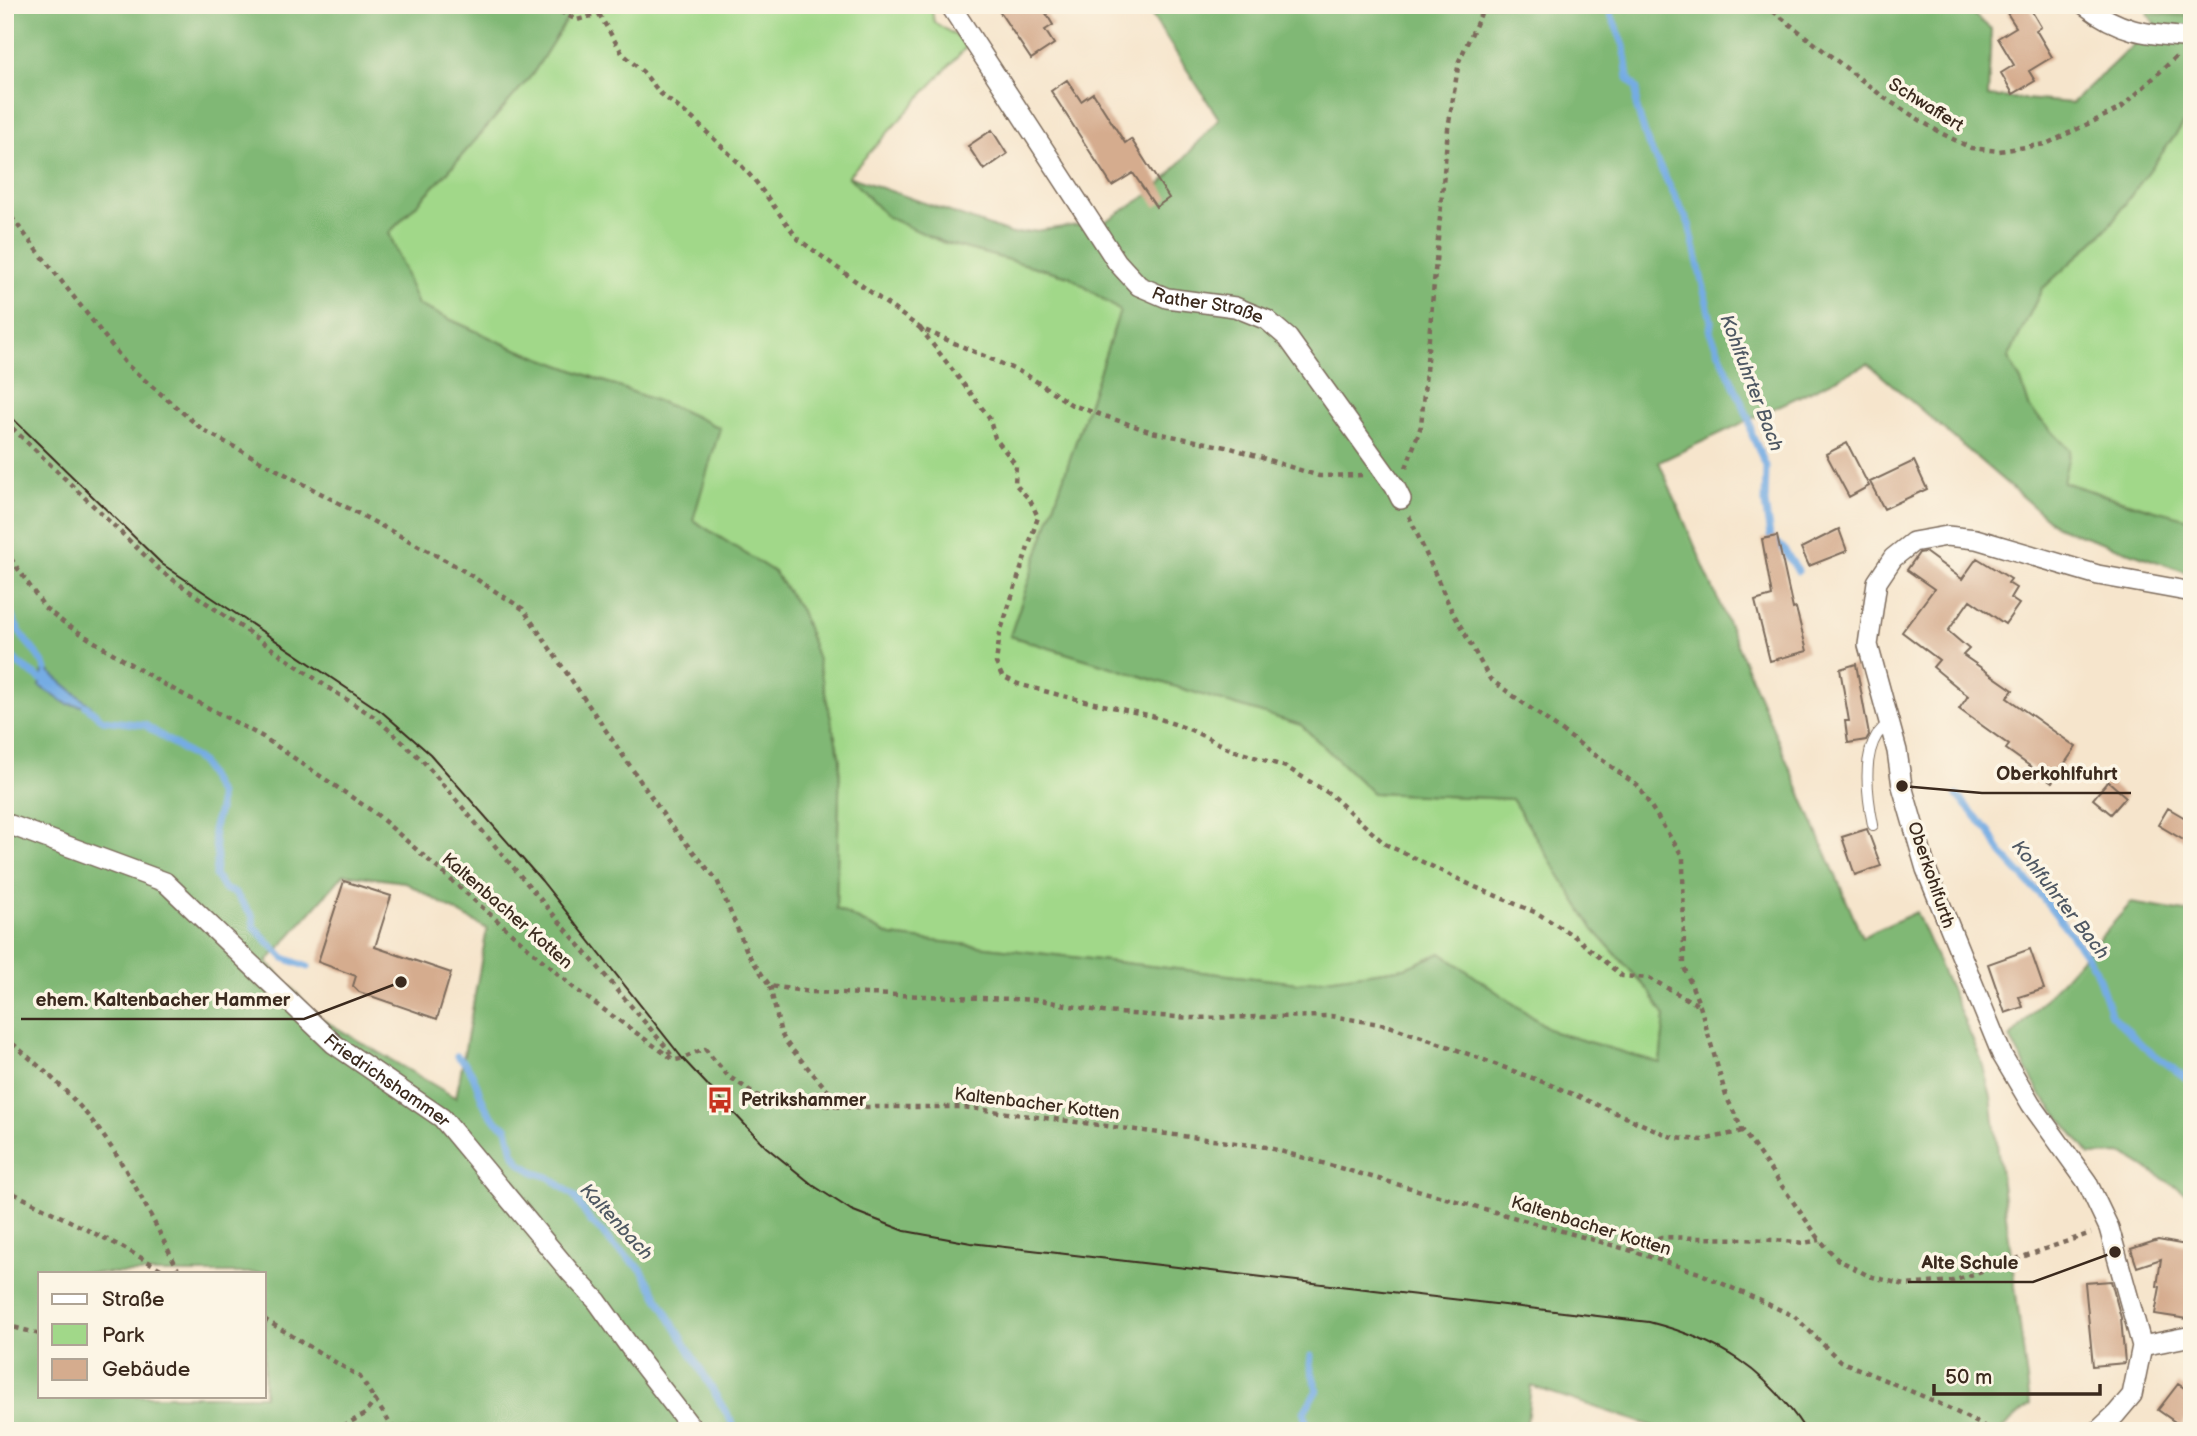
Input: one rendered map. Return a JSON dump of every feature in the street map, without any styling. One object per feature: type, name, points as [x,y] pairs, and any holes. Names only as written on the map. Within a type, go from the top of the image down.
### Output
[{"type":"street","name":"Rather Straße","points":[[950,5],[1117,262],[1139,286],[1167,298],[1235,307],[1267,320],[1288,338],[1393,486]]},
{"type":"street","points":[[2085,5],[2103,19],[2139,33],[2187,45]]},
{"type":"street","name":"Oberkohlfurth","points":[[2142,1346],[2109,1227],[2087,1182],[2057,1141],[2002,1055],[1926,869],[1902,786],[1897,751],[1868,645],[1877,582],[1893,558],[1913,542],[1947,536],[1976,539],[2098,575],[2192,592]]},
{"type":"street","name":"Friedrichshammer","points":[[5,823],[165,882],[334,1044],[442,1118],[597,1301],[694,1431]]},
{"type":"street","points":[[2098,1431],[2132,1395],[2142,1346],[2192,1336]]},
{"type":"lane","points":[[1873,825],[1868,800],[1868,775],[1877,735],[1889,722]]},
{"type":"path","points":[[554,5],[555,9],[577,20],[599,14],[609,5]]},
{"type":"path","points":[[1393,486],[1408,465],[1421,426],[1448,129],[1459,61],[1485,5]]},
{"type":"path","name":"Schwaffert","points":[[1765,5],[1886,99],[1939,132],[1971,148],[1999,150],[2046,144],[2121,108],[2187,45]]},
{"type":"path","points":[[599,14],[622,53],[661,93],[738,162],[798,239],[920,328],[1025,374],[1072,405],[1115,420],[1153,432],[1231,448],[1319,476],[1352,477],[1393,486]]},
{"type":"path","points":[[5,209],[127,365],[203,430],[456,566],[523,608],[669,822],[717,880],[748,954],[770,986],[781,1034],[842,1107]]},
{"type":"path","points":[[920,328],[989,418],[995,438],[1016,464],[1015,484],[1030,500],[1038,517],[1000,633],[996,663],[1002,676],[1018,684],[1152,716],[1191,730],[1232,750],[1286,767],[1329,794],[1385,844],[1537,913],[1574,936],[1622,976],[1649,978],[1700,1006]]},
{"type":"path","points":[[5,421],[162,572],[376,718],[423,761],[665,1046],[674,1060]]},
{"type":"path","points":[[1393,486],[1451,609],[1490,679],[1638,786],[1683,857],[1684,967],[1700,1006],[1726,1096],[1743,1130],[1820,1240],[1837,1259],[1869,1276],[1905,1285],[1953,1281],[2109,1227]]},
{"type":"path","name":"Kaltenbacher Kotten","points":[[5,550],[45,608],[67,625],[158,681],[262,737],[375,813],[575,989],[674,1060],[705,1049],[728,1076],[763,1099],[842,1107],[962,1107],[1266,1147],[1699,1273],[1794,1316],[1840,1361],[1934,1401],[1994,1431]]},
{"type":"path","points":[[770,986],[810,992],[1040,1000],[1102,1012],[1191,1018],[1331,1016],[1386,1025],[1436,1042],[1556,1087],[1674,1138],[1703,1140],[1743,1130]]},
{"type":"path","points":[[5,1037],[73,1099],[111,1145],[180,1272]]},
{"type":"path","points":[[5,1189],[166,1272]]},
{"type":"path","points":[[1629,1251],[1661,1237],[1804,1243],[1820,1240]]},
{"type":"path","points":[[266,1320],[360,1377],[393,1429],[398,1431]]},
{"type":"path","points":[[5,1325],[38,1333]]},
{"type":"path","points":[[334,1431],[365,1414],[376,1399]]},
{"type":"green space","points":[[5,5],[576,5],[532,75],[444,176],[389,233],[418,305],[511,347],[681,410],[720,428],[693,520],[774,572],[801,611],[817,657],[840,759],[836,909],[891,936],[1298,983],[1405,968],[1441,953],[1554,1032],[1660,1063],[1665,1016],[1648,990],[1594,930],[1512,799],[1373,793],[1301,725],[1010,636],[1120,311],[1069,276],[942,242],[887,217],[848,176],[1012,234],[1086,224],[1098,226],[1156,190],[1219,119],[1145,5],[1962,5],[1991,29],[1988,96],[2072,103],[2155,24],[2148,14],[2192,16],[2192,112],[2105,231],[2042,289],[2008,358],[2021,381],[2030,409],[2070,450],[2063,482],[2192,520],[2192,574],[2056,526],[1868,364],[1659,462],[1862,937],[1916,912],[1981,1059],[1991,1097],[2030,1404],[2000,1431],[1667,1431],[1531,1386],[1526,1431],[5,1431]],"holes":[[[344,874],[404,882],[487,929],[456,1098],[320,1018],[267,962]]]},
{"type":"green space","points":[[576,5],[931,5],[934,22],[969,44],[848,176],[942,242],[1069,276],[1120,311],[1010,636],[1301,725],[1373,793],[1512,799],[1594,930],[1648,990],[1665,1016],[1660,1063],[1554,1032],[1441,954],[1405,968],[1298,983],[891,936],[836,909],[840,759],[817,657],[801,611],[774,572],[693,520],[681,410],[511,347],[418,305],[389,233],[444,176],[532,75]]},
{"type":"green space","points":[[2152,5],[2192,5],[2192,16],[2148,14]]},
{"type":"green space","points":[[2192,112],[2192,520],[2188,520],[2062,482],[2070,450],[2030,409],[2021,381],[2008,358],[2042,289],[2105,231]]},
{"type":"green space","points":[[2131,903],[2192,913],[2192,1197],[2124,1154],[2090,1155],[2039,1092],[2010,1038]]},
{"type":"water","points":[[46,669],[91,706],[93,711],[83,706],[67,704],[39,686]]},
{"type":"building","points":[[995,5],[1041,5],[1053,25],[1045,30],[1054,44],[1031,59]]},
{"type":"building","points":[[2019,5],[2028,5],[2041,27],[2036,30],[2052,57],[2029,71],[2035,81],[2013,94],[2001,73],[2014,65],[1998,38],[2016,27],[2007,13]]},
{"type":"building","points":[[1067,80],[1081,101],[1093,93],[1125,143],[1131,139],[1169,198],[1156,207],[1133,173],[1112,186],[1051,91]]},
{"type":"building","points":[[992,130],[1007,154],[984,170],[968,146]]},
{"type":"building","points":[[1847,443],[1869,486],[1849,497],[1826,454]]},
{"type":"building","points":[[1914,461],[1927,489],[1884,509],[1870,482]]},
{"type":"building","points":[[1839,529],[1847,551],[1809,566],[1801,548]]},
{"type":"building","points":[[1777,536],[1793,609],[1796,608],[1807,651],[1770,661],[1755,601],[1772,596],[1762,539]]},
{"type":"building","points":[[1925,552],[1962,579],[1977,558],[2011,579],[2008,583],[2016,588],[2010,598],[2019,604],[2005,624],[1970,600],[1948,631],[1969,649],[1963,655],[2013,690],[2007,698],[2076,747],[2052,782],[2006,749],[2009,745],[1959,709],[1968,696],[1933,667],[1939,660],[1902,632],[1934,589],[1907,570],[1919,553]]},
{"type":"building","points":[[1856,664],[1869,735],[1866,740],[1848,743],[1845,721],[1849,721],[1840,669]]},
{"type":"building","points":[[2108,781],[2126,797],[2111,814],[2093,799]]},
{"type":"building","points":[[2168,808],[2192,822],[2192,845],[2158,825]]},
{"type":"building","points":[[1867,829],[1881,866],[1855,875],[1842,837]]},
{"type":"building","points":[[344,881],[391,896],[375,947],[451,973],[437,1019],[359,992],[353,986],[356,976],[318,962]]},
{"type":"building","points":[[2030,949],[2044,989],[2019,997],[2023,1007],[2005,1013],[1988,964]]},
{"type":"building","points":[[2158,1240],[2192,1246],[2192,1295],[2188,1319],[2155,1314],[2161,1259],[2137,1267],[2131,1249]]},
{"type":"building","points":[[2111,1281],[2121,1318],[2125,1363],[2093,1366],[2085,1283]]},
{"type":"building","points":[[2178,1384],[2192,1393],[2192,1410],[2181,1426],[2158,1410]]},
{"type":"waterway","name":"Kohlfuhrter Bach","points":[[1607,5],[1624,46],[1628,78],[1637,89],[1636,105],[1648,144],[1689,224],[1711,321],[1710,332],[1749,419],[1752,435],[1766,466],[1765,504],[1770,536],[1783,548],[1798,571]]},
{"type":"waterway","points":[[5,599],[19,631],[46,669]]},
{"type":"waterway","name":"Kaltenbach","points":[[5,649],[20,665],[48,684]]},
{"type":"waterway","name":"Kaltenbach","points":[[86,706],[103,720],[145,725],[201,762],[219,795],[219,810],[213,830],[217,857],[215,875],[224,889],[235,893],[253,917],[254,927],[284,958],[308,967]]},
{"type":"waterway","name":"Kohlfuhrter Bach","points":[[1957,796],[1990,832],[2001,853],[2043,898],[2095,968],[2111,1014],[2144,1047],[2192,1082]]},
{"type":"waterway","name":"Kaltenbach","points":[[457,1056],[472,1073],[488,1112],[507,1128],[513,1152],[521,1164],[549,1177],[574,1196],[590,1221],[641,1269],[737,1431]]},
{"type":"waterway","points":[[1309,1431],[1304,1412],[1317,1390],[1310,1365],[1311,1356]]},
{"type":"tram line","points":[[5,411],[162,564],[382,712],[430,754],[542,881],[683,1059],[766,1147],[814,1186],[851,1210],[905,1231],[971,1243],[1649,1322],[1697,1338],[1739,1360],[1774,1390],[1806,1431]]},
{"type":"place","name":"Oberkohlfuhrt","points":[[1902,786]]},
{"type":"place","name":"ehem. Kaltenbacher Hammer","points":[[401,982]]},
{"type":"place","name":"Petrikshammer","points":[[720,1100]]},
{"type":"place","name":"Alte Schule","points":[[2115,1252]]}]
